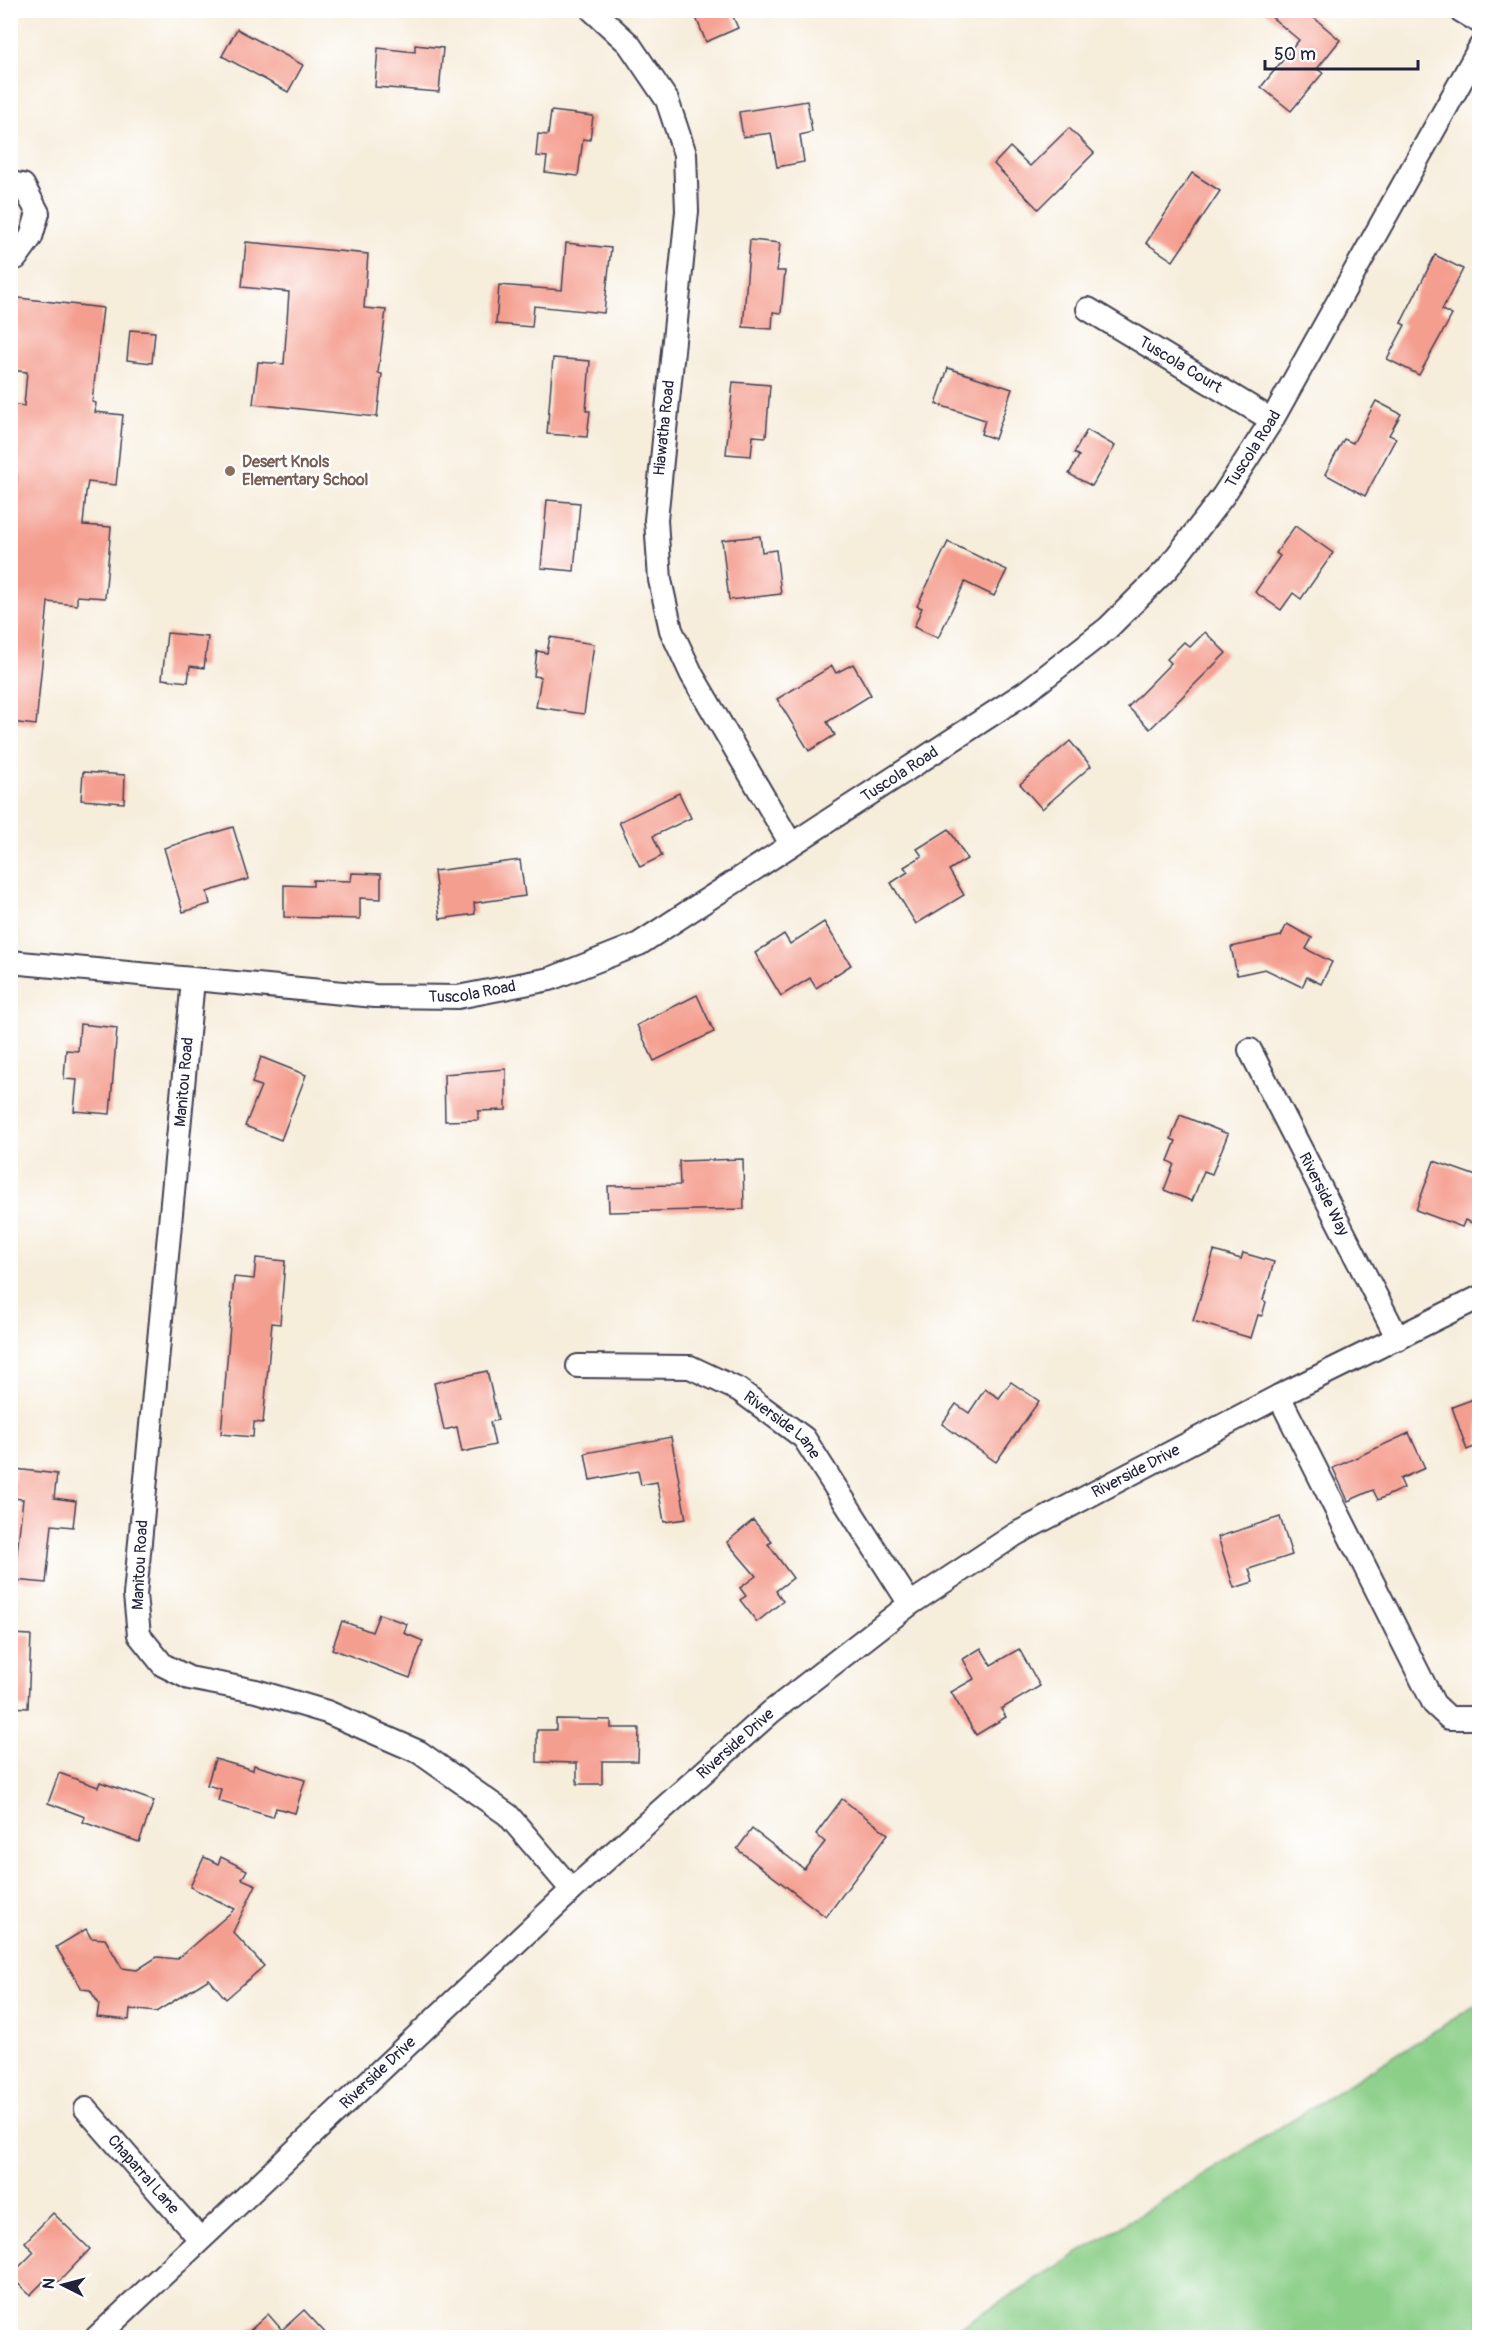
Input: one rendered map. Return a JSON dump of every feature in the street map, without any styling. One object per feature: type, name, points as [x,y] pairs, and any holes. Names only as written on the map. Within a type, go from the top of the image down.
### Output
[{"type":"street","name":"Hiawatha Road","points":[[592,10],[629,44],[667,100],[685,154],[687,210],[656,520],[660,580],[671,630],[692,675],[791,844]]},
{"type":"street","points":[[1460,10],[1479,22]]},
{"type":"street","name":"Tuscola Road","points":[[10,962],[375,996],[458,997],[550,980],[639,944],[1026,692],[1108,628],[1167,569],[1223,496],[1272,420],[1479,47]]},
{"type":"street","points":[[10,183],[23,185],[38,213],[31,237],[16,258],[10,258]]},
{"type":"street","name":"Tuscola Court","points":[[1088,309],[1272,420]]},
{"type":"street","name":"Manitou Road","points":[[193,980],[135,1595],[139,1635],[163,1665],[189,1678],[256,1691],[327,1712],[419,1752],[508,1815],[572,1890]]},
{"type":"street","name":"Riverside Way","points":[[1250,1050],[1398,1339]]},
{"type":"street","name":"Riverside Drive","points":[[96,2337],[572,1890],[771,1712],[910,1604],[1016,1534],[1279,1396],[1479,1297]]},
{"type":"street","name":"Riverside Lane","points":[[578,1366],[690,1367],[739,1390],[804,1438],[910,1604]]},
{"type":"street","points":[[1279,1396],[1434,1704],[1449,1718],[1479,1718]]},
{"type":"street","name":"Chaparral Lane","points":[[86,2109],[200,2239]]},
{"type":"green space","points":[[1479,2003],[1479,2337],[944,2337]]},
{"type":"building","points":[[693,10],[730,10],[738,28],[706,42]]},
{"type":"building","points":[[1263,10],[1305,10],[1340,40],[1317,69],[1323,73],[1291,111],[1261,87],[1299,40]]},
{"type":"building","points":[[237,29],[303,65],[288,92],[222,56]]},
{"type":"building","points":[[415,45],[443,48],[439,92],[375,87],[378,48],[415,52]]},
{"type":"building","points":[[807,101],[812,132],[800,135],[804,162],[777,167],[771,133],[743,137],[739,112]]},
{"type":"building","points":[[551,111],[593,116],[590,140],[583,139],[578,176],[545,172],[547,157],[536,156],[538,134],[548,135]]},
{"type":"building","points":[[1069,128],[1094,153],[1038,209],[994,164],[1010,147],[1030,166]]},
{"type":"building","points":[[1192,173],[1220,191],[1173,261],[1146,243]]},
{"type":"building","points":[[750,240],[780,243],[777,271],[785,271],[781,313],[773,312],[772,329],[743,327]]},
{"type":"building","points":[[246,242],[368,254],[364,308],[386,310],[378,373],[382,374],[377,417],[253,404],[258,362],[284,364],[289,292],[242,287]]},
{"type":"building","points":[[566,243],[611,248],[604,313],[534,306],[532,327],[496,324],[499,285],[562,290]]},
{"type":"building","points":[[1435,255],[1463,269],[1442,310],[1452,315],[1419,375],[1387,359],[1405,325],[1401,323]]},
{"type":"building","points":[[10,297],[103,308],[92,402],[96,403],[95,412],[123,415],[116,485],[88,482],[86,492],[83,525],[111,527],[105,598],[77,596],[77,605],[48,602],[36,725],[10,722],[10,518],[14,518],[17,476],[10,475],[10,404],[24,406],[27,372],[10,370]]},
{"type":"building","points":[[130,330],[155,332],[152,363],[127,360]]},
{"type":"building","points":[[553,358],[590,361],[586,411],[590,411],[587,437],[547,434]]},
{"type":"building","points":[[948,368],[1012,389],[995,439],[981,434],[985,420],[936,404]]},
{"type":"building","points":[[733,382],[770,385],[766,437],[753,436],[751,456],[726,454]]},
{"type":"building","points":[[1376,401],[1401,414],[1389,435],[1396,438],[1365,496],[1325,474],[1344,439],[1353,443]]},
{"type":"building","points":[[1087,430],[1115,446],[1092,486],[1069,474],[1079,456],[1074,453]]},
{"type":"building","points":[[547,500],[580,503],[574,571],[541,568]]},
{"type":"building","points":[[1295,526],[1333,553],[1301,599],[1293,593],[1281,610],[1255,592],[1280,556],[1276,553]]},
{"type":"building","points":[[760,536],[762,552],[776,550],[781,594],[729,600],[722,540]]},
{"type":"building","points":[[948,542],[1007,570],[994,596],[965,582],[938,638],[914,627],[922,608],[917,606]]},
{"type":"building","points":[[1205,632],[1226,653],[1150,729],[1128,707],[1171,663],[1167,659],[1184,642],[1190,647]]},
{"type":"building","points":[[167,633],[208,637],[204,668],[190,666],[188,682],[162,679]]},
{"type":"building","points":[[550,637],[594,644],[584,714],[536,707],[541,677],[534,676],[537,651],[547,653]]},
{"type":"building","points":[[853,664],[871,695],[827,722],[835,735],[809,751],[777,699],[832,666],[836,673]]},
{"type":"building","points":[[1070,741],[1091,766],[1042,809],[1020,784]]},
{"type":"building","points":[[83,772],[125,775],[124,803],[81,800]]},
{"type":"building","points":[[679,793],[691,818],[653,836],[662,856],[640,867],[619,822]]},
{"type":"building","points":[[233,827],[249,879],[207,892],[210,904],[183,912],[164,848]]},
{"type":"building","points":[[949,829],[967,859],[949,870],[964,895],[916,924],[891,883],[908,872],[904,867],[922,856],[917,849]]},
{"type":"building","points":[[520,860],[525,896],[474,903],[475,914],[440,919],[434,871]]},
{"type":"building","points":[[352,873],[381,874],[381,899],[360,898],[360,919],[284,917],[284,885],[313,886],[313,880],[351,881]]},
{"type":"building","points":[[824,922],[851,965],[816,988],[810,978],[781,996],[755,953],[784,934],[790,944]]},
{"type":"building","points":[[1287,924],[1312,938],[1306,949],[1332,962],[1321,984],[1307,977],[1302,987],[1265,969],[1237,975],[1231,947],[1281,936]]},
{"type":"building","points":[[697,995],[714,1032],[654,1061],[637,1025]]},
{"type":"building","points":[[80,1024],[117,1028],[110,1114],[74,1111],[77,1080],[64,1079],[66,1050],[78,1051]]},
{"type":"building","points":[[261,1057],[306,1075],[281,1140],[245,1126],[261,1086],[252,1083]]},
{"type":"building","points":[[506,1069],[506,1110],[478,1111],[478,1120],[445,1121],[444,1074]]},
{"type":"building","points":[[1180,1115],[1228,1134],[1212,1174],[1204,1171],[1192,1201],[1164,1190],[1174,1164],[1168,1161],[1176,1141],[1171,1139]]},
{"type":"building","points":[[743,1159],[744,1209],[609,1212],[608,1186],[680,1185],[679,1161]]},
{"type":"building","points":[[1434,1161],[1479,1177],[1475,1188],[1479,1190],[1479,1226],[1465,1220],[1462,1227],[1416,1210]]},
{"type":"building","points":[[1214,1251],[1241,1259],[1243,1253],[1274,1262],[1263,1300],[1266,1302],[1262,1316],[1258,1315],[1251,1338],[1193,1321]]},
{"type":"building","points":[[256,1258],[285,1261],[280,1324],[272,1323],[263,1423],[254,1422],[253,1437],[221,1434],[234,1277],[254,1279]]},
{"type":"building","points":[[487,1371],[498,1420],[490,1422],[495,1445],[462,1452],[457,1427],[444,1430],[434,1383]]},
{"type":"building","points":[[1011,1382],[1039,1401],[996,1462],[942,1424],[956,1404],[969,1413],[985,1389],[999,1398]]},
{"type":"building","points":[[1479,1397],[1479,1445],[1467,1450],[1452,1407]]},
{"type":"building","points":[[1409,1433],[1425,1468],[1400,1479],[1404,1488],[1378,1500],[1373,1490],[1348,1501],[1333,1468]]},
{"type":"building","points":[[671,1437],[686,1519],[664,1522],[657,1482],[641,1485],[638,1471],[590,1480],[585,1453]]},
{"type":"building","points":[[15,1469],[57,1474],[54,1498],[76,1501],[73,1527],[52,1525],[46,1583],[14,1580],[23,1499],[11,1498]]},
{"type":"building","points":[[1280,1517],[1292,1555],[1249,1569],[1253,1582],[1234,1588],[1218,1537]]},
{"type":"building","points":[[753,1520],[772,1542],[768,1544],[793,1578],[776,1591],[783,1601],[757,1622],[740,1600],[746,1596],[740,1588],[756,1576],[727,1542]]},
{"type":"building","points":[[379,1614],[407,1624],[404,1633],[423,1641],[410,1678],[332,1649],[342,1621],[372,1632]]},
{"type":"building","points":[[10,1634],[31,1635],[28,1708],[10,1707]]},
{"type":"building","points":[[981,1648],[991,1665],[1019,1649],[1040,1686],[1001,1709],[1006,1717],[976,1735],[951,1692],[974,1679],[963,1659]]},
{"type":"building","points":[[556,1719],[611,1720],[611,1728],[639,1728],[638,1761],[602,1761],[602,1784],[577,1784],[577,1763],[537,1762],[537,1730],[556,1730]]},
{"type":"building","points":[[215,1759],[253,1770],[254,1765],[305,1780],[295,1813],[276,1808],[273,1817],[218,1801],[221,1789],[207,1785]]},
{"type":"building","points":[[59,1773],[98,1787],[100,1782],[154,1801],[139,1842],[83,1822],[85,1817],[48,1803]]},
{"type":"building","points":[[842,1799],[888,1834],[826,1917],[737,1849],[752,1829],[804,1869],[825,1842],[816,1834]]},
{"type":"building","points":[[204,1857],[218,1864],[221,1857],[247,1870],[242,1879],[256,1885],[233,1932],[264,1966],[226,1999],[209,1979],[156,2012],[130,2009],[129,2020],[97,2017],[99,2004],[90,1990],[82,1989],[56,1947],[86,1929],[91,1938],[105,1939],[122,1968],[137,1970],[157,1957],[177,1959],[235,1909],[190,1887]]},
{"type":"building","points":[[53,2213],[90,2249],[56,2285],[48,2277],[30,2295],[10,2276],[34,2252],[25,2242]]},
{"type":"building","points":[[304,2310],[329,2337],[243,2337],[268,2314],[282,2330]]},
{"type":"place","name":"Desert Knols Elementary School","points":[[230,471]]}]
